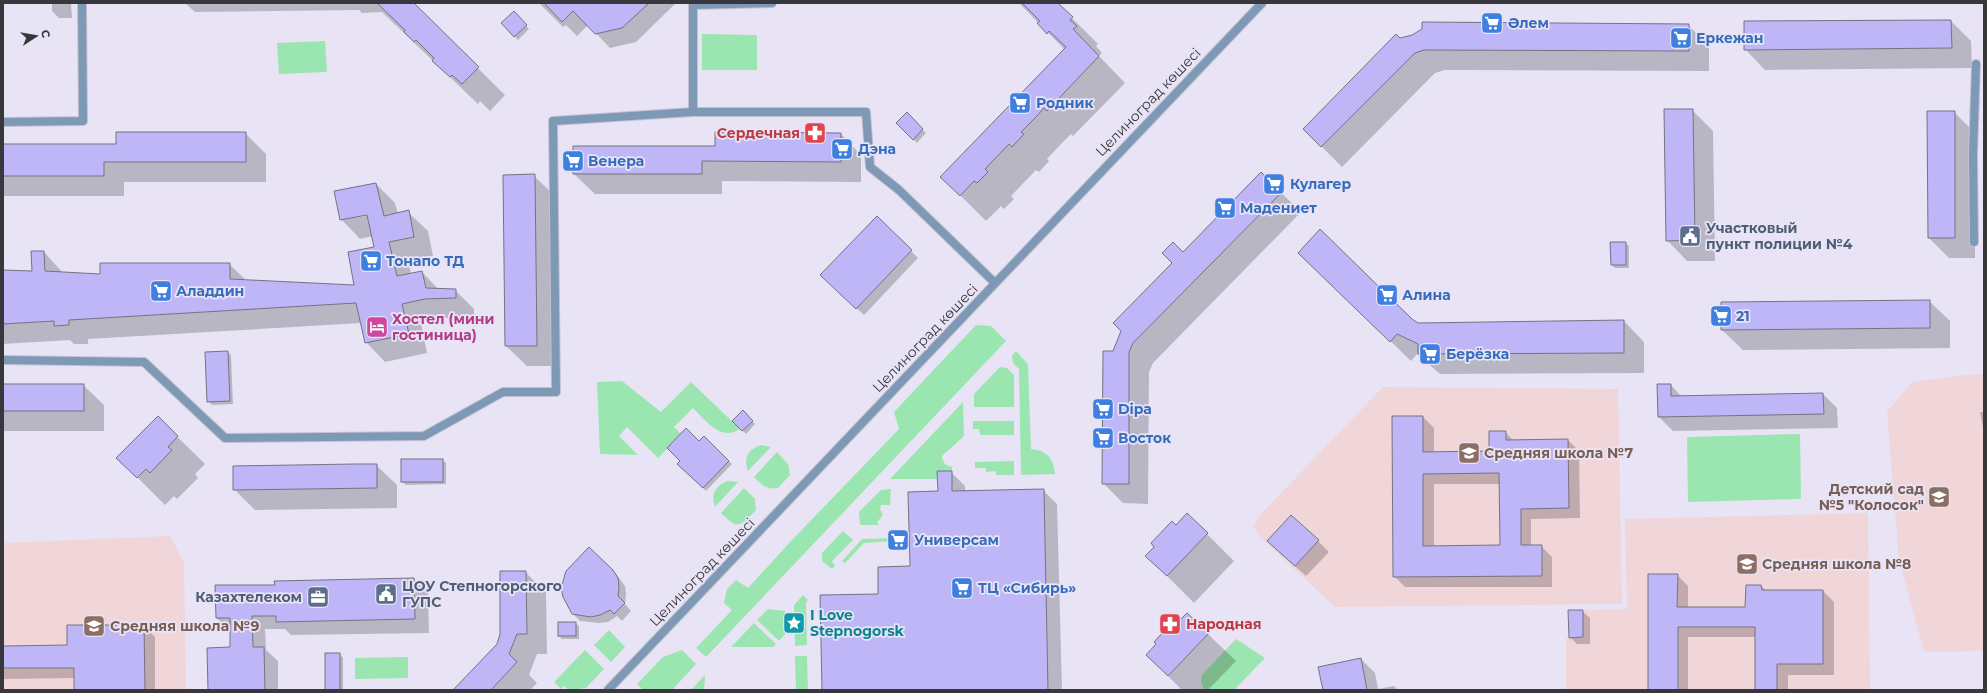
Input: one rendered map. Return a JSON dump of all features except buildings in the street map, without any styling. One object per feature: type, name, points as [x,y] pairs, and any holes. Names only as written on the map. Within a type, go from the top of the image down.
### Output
[{"type":"street","points":[[3,122],[83,121],[82,3]]},
{"type":"street","points":[[693,112],[693,4],[772,3]]},
{"type":"street","name":"Целиноград көшесі","points":[[608,690],[1262,3]]},
{"type":"street","points":[[1974,242],[1973,155],[1976,64]]},
{"type":"street","points":[[3,360],[144,362],[225,438],[424,436],[503,392],[556,392],[553,120],[693,112],[866,112],[870,167],[899,190],[995,284]]},
{"type":"shaded area","name":"Детский сад №5 \"Колосок\"","points":[[1984,374],[1984,651],[1924,652],[1899,560],[1887,412],[1912,382]]},
{"type":"shaded area","name":"Средняя школа №7","points":[[1383,387],[1618,389],[1622,604],[1335,607],[1260,537],[1254,527],[1258,517]]},
{"type":"shaded area","name":"Средняя школа №8","points":[[1868,513],[1870,690],[1566,690],[1566,638],[1583,637],[1583,610],[1627,609],[1625,519]]},
{"type":"shaded area","name":"Средняя школа №9","points":[[170,536],[184,563],[186,690],[3,690],[3,543]]},
{"type":"green space","points":[[702,34],[757,35],[757,70],[702,70]]},
{"type":"green space","points":[[325,41],[327,72],[279,74],[277,43]]},
{"type":"green space","points":[[976,325],[991,326],[1006,341],[706,657],[696,648],[732,610],[724,603],[727,589],[736,580],[748,588],[899,429],[894,412]]},
{"type":"green space","points":[[1016,351],[1028,364],[1031,449],[1041,451],[1049,456],[1053,464],[1055,474],[1021,475],[1019,369],[1013,363],[1012,356]]},
{"type":"green space","points":[[1000,367],[1007,368],[1014,375],[1014,407],[974,407],[974,394]]},
{"type":"green space","points":[[622,381],[661,412],[691,382],[740,429],[726,433],[720,431],[708,423],[693,408],[674,427],[681,434],[658,458],[627,427],[619,436],[638,455],[600,454],[597,382]]},
{"type":"green space","points":[[963,402],[964,436],[942,456],[945,463],[952,467],[952,471],[938,471],[938,479],[890,479]]},
{"type":"green space","points":[[973,421],[1014,421],[1014,435],[980,435],[979,429],[973,429]]},
{"type":"green space","points":[[1800,434],[1801,499],[1688,502],[1687,437]]},
{"type":"green space","points":[[761,445],[771,447],[748,471],[746,458],[753,449]]},
{"type":"green space","points":[[777,452],[788,464],[790,475],[778,488],[767,488],[754,477]]},
{"type":"green space","points":[[1014,461],[1014,475],[996,475],[996,471],[986,472],[986,468],[975,468],[975,462]]},
{"type":"green space","points":[[728,481],[738,482],[715,507],[713,498],[715,491],[720,485]]},
{"type":"green space","points":[[744,488],[755,499],[756,510],[742,523],[735,524],[721,513]]},
{"type":"green space","points":[[891,489],[890,505],[881,505],[880,509],[883,515],[877,522],[879,525],[860,525],[859,512],[881,490]]},
{"type":"green space","points":[[843,531],[853,540],[832,561],[835,566],[832,569],[822,561],[822,553]]},
{"type":"green space","points":[[896,538],[896,541],[864,543],[845,563],[842,561],[862,539]]},
{"type":"green space","points":[[803,595],[808,600],[806,602],[807,645],[795,646],[794,605]]},
{"type":"green space","points":[[768,609],[785,611],[785,634],[779,641],[757,620]]},
{"type":"green space","points":[[754,623],[776,644],[773,647],[731,647]]},
{"type":"green space","points":[[609,630],[625,647],[611,662],[594,645]]},
{"type":"green space","points":[[1236,639],[1265,658],[1234,690],[1204,690],[1201,683],[1202,675]]},
{"type":"green space","points":[[585,650],[604,669],[586,688],[569,690],[564,686],[561,689],[554,682]]},
{"type":"green space","points":[[682,650],[696,664],[672,690],[643,690],[637,684],[663,657]]},
{"type":"green space","points":[[795,656],[807,656],[808,690],[796,690]]},
{"type":"green space","points":[[408,657],[408,678],[355,679],[355,658]]},
{"type":"green space","points":[[705,675],[704,690],[691,690]]},
{"type":"place","name":"Әлем","points":[[1492,23]]},
{"type":"place","name":"Еркежан","points":[[1681,38]]},
{"type":"place","name":"Родник","points":[[1020,103]]},
{"type":"place","name":"Сердечная","points":[[815,133]]},
{"type":"place","name":"Дэна","points":[[842,149]]},
{"type":"place","name":"Венера","points":[[573,161]]},
{"type":"place","name":"Кулагер","points":[[1274,184]]},
{"type":"place","name":"Мадениет","points":[[1225,208]]},
{"type":"place","name":"Участковый пункт полиции №4","points":[[1690,236]]},
{"type":"place","name":"Тонапо ТД","points":[[371,261]]},
{"type":"place","name":"Аладдин","points":[[161,291]]},
{"type":"place","name":"Алина","points":[[1387,295]]},
{"type":"place","name":"21","points":[[1721,316]]},
{"type":"place","name":"Хостел (мини гостиница)","points":[[377,327]]},
{"type":"place","name":"Берёзка","points":[[1430,354]]},
{"type":"place","name":"Dipa","points":[[1103,409]]},
{"type":"place","name":"Восток","points":[[1103,438]]},
{"type":"place","name":"Средняя школа №7","points":[[1469,453]]},
{"type":"place","name":"Детский сад №5 \"Колосок\"","points":[[1939,497]]},
{"type":"place","name":"Универсам","points":[[898,540]]},
{"type":"place","name":"Средняя школа №8","points":[[1747,564]]},
{"type":"place","name":"ТЦ «Сибирь»","points":[[962,588]]},
{"type":"place","name":"ЦОУ Степногорского ГУПС","points":[[386,594]]},
{"type":"place","name":"Казахтелеком","points":[[318,597]]},
{"type":"place","name":"I Love Stepnogorsk","points":[[794,623]]},
{"type":"place","name":"Народная","points":[[1170,624]]},
{"type":"place","name":"Средняя школа №9","points":[[94,626]]}]
